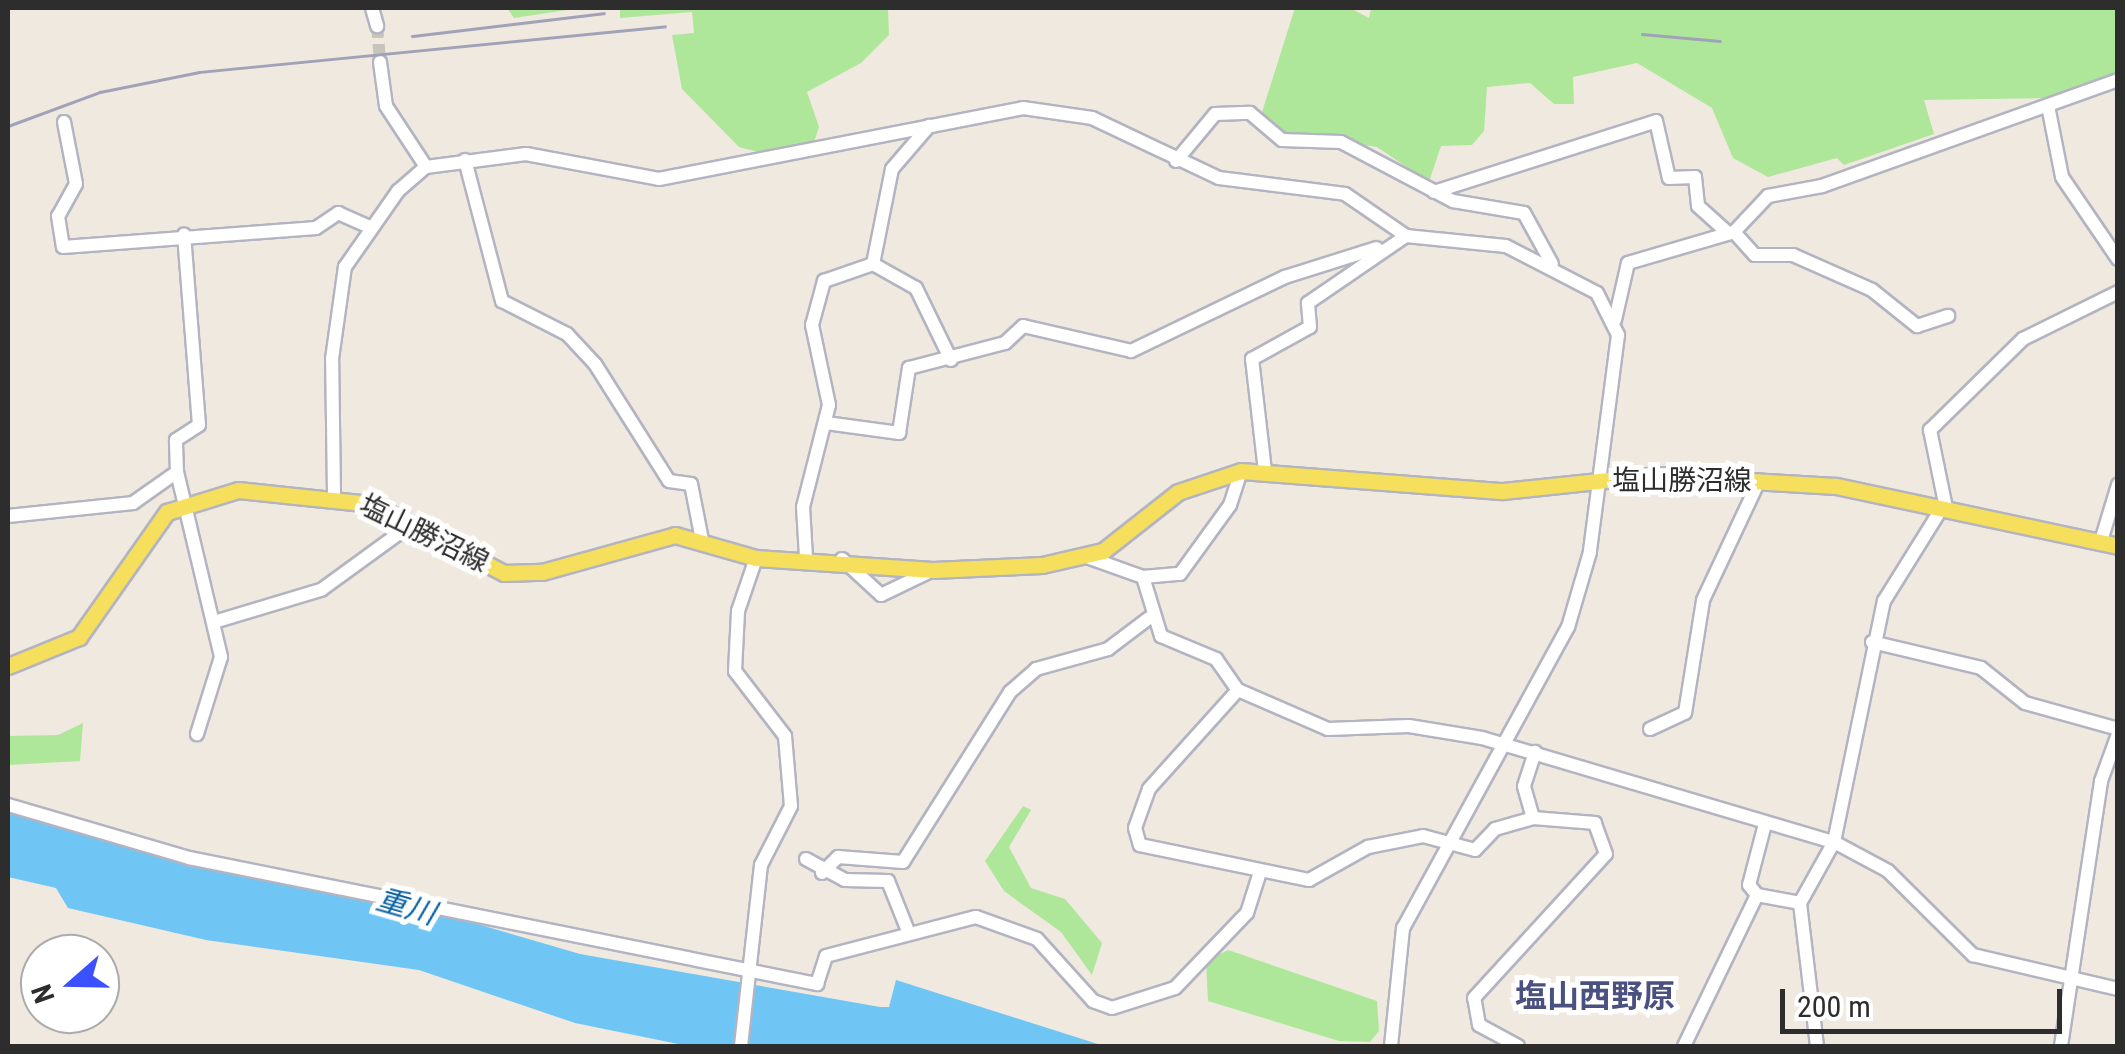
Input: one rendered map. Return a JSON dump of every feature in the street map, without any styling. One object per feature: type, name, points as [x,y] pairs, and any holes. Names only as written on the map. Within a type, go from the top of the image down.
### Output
[{"type":"main road","name":"塩山勝沼線","points":[[8,666],[78,637],[140,540],[184,502],[238,490],[334,494],[412,524],[504,573],[542,572],[675,535],[756,558],[842,559],[933,570],[1087,557],[1178,492],[1242,471],[1265,470],[1503,490],[1603,480],[1759,481],[1946,503],[2110,544]]},
{"type":"street","points":[[372,8],[377,26]]},
{"type":"street","points":[[380,62],[386,106],[426,167]]},
{"type":"street","points":[[1391,1046],[1394,959],[1442,843],[1505,744],[1568,627],[1603,480],[1615,320],[1628,264],[1731,232],[1768,196],[2118,80]]},
{"type":"street","points":[[2048,106],[2062,177],[2118,259]]},
{"type":"street","points":[[334,494],[334,309],[369,227],[426,167],[526,154],[658,179],[769,164],[980,112],[1061,113],[1114,126],[1176,161],[1244,183],[1345,194],[1406,236]]},
{"type":"street","points":[[1176,161],[1215,114],[1250,113],[1282,140],[1341,142],[1434,192],[1532,217],[1552,264]]},
{"type":"street","points":[[1434,192],[1656,121],[1669,178],[1695,177],[1698,206],[1755,255],[1793,255],[1872,290],[1917,326],[1948,316]]},
{"type":"street","points":[[64,122],[76,184],[58,216],[64,248],[184,235],[316,228],[338,213],[369,227]]},
{"type":"street","points":[[872,264],[892,169],[930,124]]},
{"type":"street","points":[[465,160],[502,301],[574,339],[596,364],[669,481],[692,484],[702,540]]},
{"type":"street","points":[[184,235],[199,426],[176,440],[176,472],[221,657],[197,734]]},
{"type":"street","points":[[826,422],[899,433],[905,373],[951,360],[1036,322],[1103,350],[1130,351],[1284,277],[1406,236],[1480,239],[1552,264],[1597,293],[1615,320]]},
{"type":"street","points":[[1265,470],[1252,358],[1310,326],[1308,303],[1377,248]]},
{"type":"street","points":[[872,264],[916,288],[951,360]]},
{"type":"street","points":[[806,557],[802,507],[826,422],[812,336],[822,285],[872,264]]},
{"type":"street","points":[[1817,1046],[1800,903],[1834,842],[1872,642],[1884,601],[1946,503],[1930,430],[2024,340],[2118,292]]},
{"type":"street","points":[[1242,471],[1192,565],[1144,577],[1149,618],[1174,644],[1216,659],[1238,690],[1328,729],[1437,728],[1535,752],[1834,842],[1888,871],[1973,955],[2070,982],[2118,989]]},
{"type":"street","points":[[8,516],[133,503],[176,472]]},
{"type":"street","points":[[1650,729],[1685,712],[1703,600],[1759,481]]},
{"type":"street","points":[[2110,544],[2118,485]]},
{"type":"street","points":[[214,622],[321,590],[412,524]]},
{"type":"street","name":"塩山勝沼線","points":[[1087,557],[1144,577]]},
{"type":"street","points":[[741,1046],[755,970],[761,866],[791,806],[785,736],[735,671],[738,611],[756,558]]},
{"type":"street","points":[[842,559],[880,595],[933,570]]},
{"type":"street","points":[[822,873],[838,857],[903,862],[1010,692],[1046,663],[1108,649],[1149,618]]},
{"type":"street","points":[[1872,642],[1981,668],[2025,703],[2118,731],[2061,1046]]},
{"type":"street","points":[[1238,690],[1149,789],[1136,838],[1147,848],[1224,856],[1260,872],[1309,880],[1368,847],[1423,836],[1475,850],[1495,829],[1533,818],[1595,822],[1606,854],[1474,998],[1479,1024],[1518,1046]]},
{"type":"street","points":[[1533,818],[1524,786],[1535,752]]},
{"type":"street","points":[[8,805],[188,858],[817,984],[826,956],[946,919],[998,922],[1063,959],[1092,1001],[1138,1007],[1175,988],[1248,912],[1260,872]]},
{"type":"street","points":[[1764,824],[1749,885],[1757,895],[1800,903]]},
{"type":"street","points":[[806,859],[822,873],[888,881],[908,931]]},
{"type":"street","points":[[1684,1046],[1757,895]]},
{"type":"green space","points":[[507,8],[580,8],[514,18]]},
{"type":"green space","points":[[620,8],[888,8],[889,35],[861,63],[807,92],[819,127],[813,145],[774,156],[739,147],[682,89],[672,35],[694,33],[692,12],[620,18]]},
{"type":"green space","points":[[1295,8],[1350,8],[1369,18],[1371,8],[2117,8],[2117,73],[2047,98],[1924,100],[1934,134],[1844,165],[1837,158],[1768,177],[1733,158],[1712,108],[1637,63],[1573,77],[1574,104],[1554,104],[1530,83],[1487,87],[1484,131],[1472,145],[1441,146],[1429,182],[1377,147],[1279,133],[1262,112]]},
{"type":"green space","points":[[83,723],[80,761],[8,765],[8,736],[58,735]]},
{"type":"green space","points":[[1023,806],[1031,810],[1009,847],[1031,888],[1065,899],[1102,943],[1092,975],[1061,932],[1004,891],[985,861]]},
{"type":"green space","points":[[1228,950],[1377,1001],[1379,1031],[1370,1042],[1339,1041],[1208,1001],[1206,961]]},
{"type":"water","name":"重川","points":[[8,808],[188,865],[412,905],[580,954],[880,1007],[889,1007],[896,980],[1104,1046],[688,1046],[575,1023],[419,970],[206,940],[68,908],[56,888],[8,877]]},
{"type":"tunnel","points":[[377,26],[380,62]]},
{"type":"railway","points":[[412,36],[604,13]]},
{"type":"railway","points":[[8,126],[100,92],[199,72],[665,26]]},
{"type":"railway","points":[[1642,34],[1720,41]]},
{"type":"district","name":"塩山西野原","points":[[1595,996]]}]
